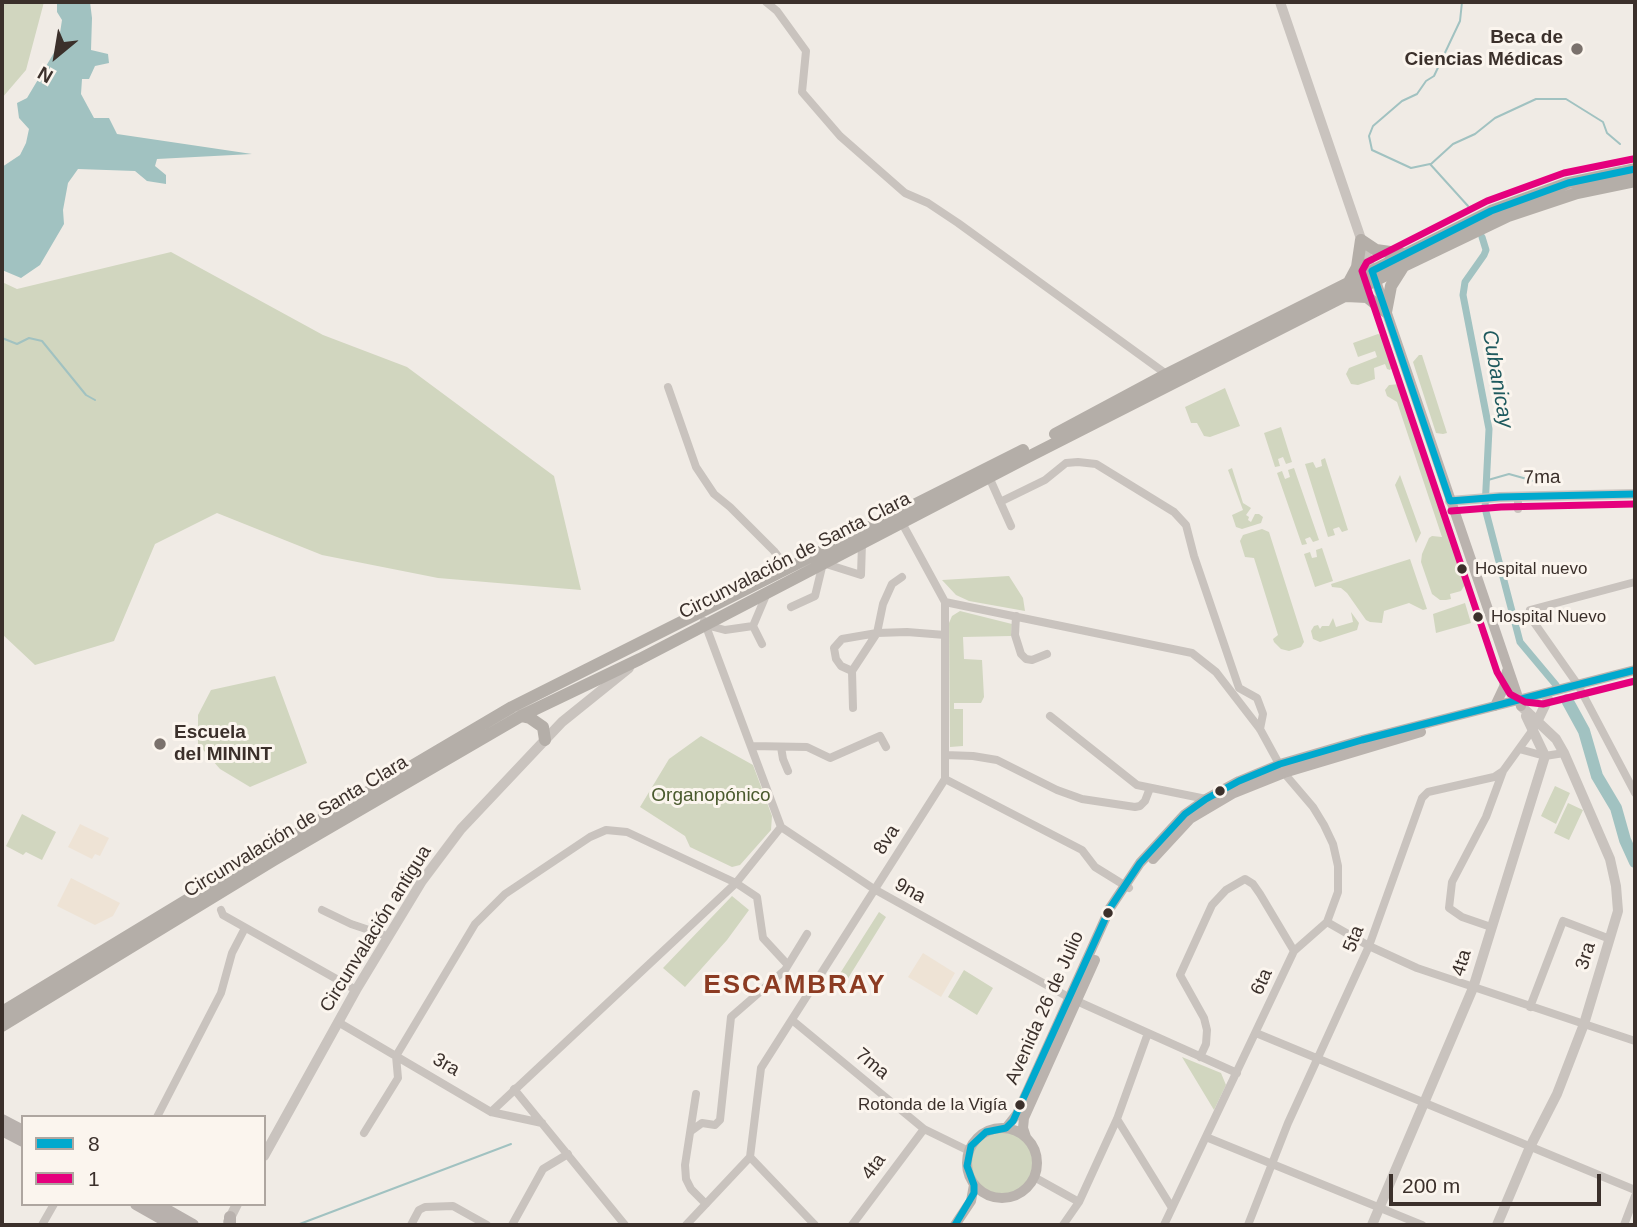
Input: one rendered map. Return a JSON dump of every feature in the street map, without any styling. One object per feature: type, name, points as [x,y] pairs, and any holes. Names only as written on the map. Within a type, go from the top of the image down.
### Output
[{"type":"highway","name":"Circunvalación de Santa Clara","points":[[1172,378],[1345,296],[1374,275],[1491,211],[1568,183],[1635,169]]},
{"type":"highway","name":"Circunvalación de Santa Clara","points":[[1404,260],[1508,216],[1577,193],[1635,181]]},
{"type":"highway","points":[[1345,296],[1361,295],[1386,312],[1394,278],[1404,260],[1376,250],[1362,240],[1357,267],[1349,282]]},
{"type":"highway","name":"Circunvalación de Santa Clara","points":[[2,1012],[512,707],[787,568],[1028,452],[1349,282],[1374,275]]},
{"type":"highway","name":"Circunvalación de Santa Clara","points":[[2,1026],[274,860],[521,716],[768,593],[989,477],[1028,452]]},
{"type":"highway","points":[[521,716],[530,718],[543,727],[545,740]]},
{"type":"main road","points":[[1374,275],[1520,703]]},
{"type":"main road","points":[[1507,669],[1519,688],[1549,695]]},
{"type":"main road","points":[[1495,706],[1504,687],[1507,669]]},
{"type":"main road","name":"Avenida 26 de Julio","points":[[1006,1128],[1017,1114],[1126,887],[1158,841],[1185,814],[1239,781],[1635,670]]},
{"type":"main road","name":"Avenida 26 de Julio","points":[[1576,688],[1635,676]]},
{"type":"main road","name":"Avenida 26 de Julio","points":[[1126,887],[1190,819],[1282,769],[1362,740],[1495,706],[1520,703]]},
{"type":"main road","name":"Avenida 26 de Julio","points":[[1026,1137],[1024,1118],[1073,999]]},
{"type":"main road","points":[[2,1120],[21,1130]]},
{"type":"main road","points":[[955,1225],[971,1201],[974,1185],[967,1166],[969,1151],[978,1138],[986,1132],[1006,1128],[1026,1137],[1037,1158],[1034,1177],[1025,1190],[1004,1199],[992,1197],[974,1185]]},
{"type":"main road","points":[[2,1130],[21,1140]]},
{"type":"main road","points":[[963,1225],[976,1206],[992,1197]]},
{"type":"main road","points":[[140,1206],[173,1225]]},
{"type":"main road","points":[[160,1206],[193,1225]]},
{"type":"street","points":[[766,2],[777,11],[806,51],[802,92],[840,136],[905,193],[928,203],[958,223],[1172,378]]},
{"type":"street","points":[[1280,2],[1374,275]]},
{"type":"street","points":[[668,387],[696,467],[714,494],[775,551],[787,568]]},
{"type":"street","points":[[1000,502],[1045,480],[1066,463],[1078,462],[1096,464],[1174,512],[1186,525],[1239,688],[1257,698],[1263,714],[1260,729]]},
{"type":"street","points":[[989,477],[1011,526]]},
{"type":"street","name":"7ma","points":[[1450,501],[1518,496],[1635,494]]},
{"type":"street","points":[[1518,496],[1518,509]]},
{"type":"street","points":[[902,523],[945,602],[944,779],[1082,850],[1095,867],[1126,887]]},
{"type":"street","points":[[791,607],[815,596],[823,564],[861,575],[862,543]]},
{"type":"street","points":[[853,708],[852,671],[877,633],[892,584],[902,577]]},
{"type":"street","points":[[1635,582],[1530,610],[1533,621],[1576,688],[1635,791]]},
{"type":"street","points":[[753,626],[768,593]]},
{"type":"street","points":[[945,602],[1192,653],[1216,672],[1260,729],[1282,769],[1313,807],[1333,844],[1338,866],[1338,892],[1327,922],[1369,946],[1417,968],[1635,1041]]},
{"type":"street","points":[[491,1112],[736,883],[781,827],[700,611]]},
{"type":"street","points":[[1016,616],[1015,635],[1021,654],[1032,660],[1047,654]]},
{"type":"street","points":[[705,625],[725,630],[753,626]]},
{"type":"street","points":[[753,626],[762,644]]},
{"type":"street","points":[[852,671],[841,666],[836,659],[834,648],[842,639],[877,633],[945,635]]},
{"type":"street","name":"Circunvalación antigua","points":[[266,1152],[387,936],[422,881],[461,829],[562,722],[640,659]]},
{"type":"street","points":[[1491,927],[1462,917],[1449,908],[1452,882],[1482,826],[1503,771],[1536,725],[1549,695]]},
{"type":"street","points":[[1520,703],[1536,725],[1545,756]]},
{"type":"street","points":[[1050,716],[1130,782],[1206,799]]},
{"type":"street","name":"3ra","points":[[1497,1225],[1530,1147],[1557,1094],[1584,1024],[1618,911],[1610,859],[1564,753],[1556,739],[1536,725]]},
{"type":"street","points":[[751,746],[807,747],[830,758],[880,736],[886,747]]},
{"type":"street","points":[[781,747],[788,771]]},
{"type":"street","points":[[1519,750],[1545,756],[1564,753]]},
{"type":"street","points":[[945,755],[997,760],[1056,790],[1082,799],[1140,806],[1150,788]]},
{"type":"street","name":"4ta","points":[[1372,1225],[1473,988],[1545,756]]},
{"type":"street","name":"5ta","points":[[1248,1225],[1288,1123],[1369,946],[1422,798],[1428,792],[1494,778],[1503,771]]},
{"type":"street","name":"8va","points":[[750,1157],[761,1068],[944,779]]},
{"type":"street","name":"9na","points":[[781,827],[874,889],[1073,999],[1237,1073]]},
{"type":"street","points":[[364,1133],[398,1078],[396,1056],[475,923],[505,894],[590,836],[606,830],[627,832],[736,883],[758,897],[763,938],[787,964]]},
{"type":"street","points":[[1200,1057],[1206,1044],[1207,1030],[1204,1018],[1180,975],[1212,905],[1226,890],[1245,879],[1253,884],[1260,894],[1294,951]]},
{"type":"street","points":[[322,909],[351,925],[387,936]]},
{"type":"street","points":[[221,910],[223,915],[356,990]]},
{"type":"street","points":[[1530,1007],[1563,921],[1610,939]]},
{"type":"street","name":"6ta","points":[[1168,1224],[1172,1208],[1294,951],[1327,922]]},
{"type":"street","points":[[159,1115],[221,993],[232,953],[245,928]]},
{"type":"street","points":[[693,1117],[702,1123],[715,1125],[720,1121],[731,1017],[785,971],[807,934]]},
{"type":"street","name":"7ma","points":[[792,1020],[923,1129],[969,1151]]},
{"type":"street","name":"3ra","points":[[338,1022],[491,1112],[542,1123]]},
{"type":"street","points":[[1063,1225],[1079,1202],[1117,1119],[1148,1033]]},
{"type":"street","points":[[1256,1033],[1635,1190]]},
{"type":"street","points":[[514,1089],[625,1225]]},
{"type":"street","points":[[696,1094],[685,1165],[686,1180],[706,1204]]},
{"type":"street","points":[[1117,1119],[1172,1208]]},
{"type":"street","points":[[691,1131],[702,1123]]},
{"type":"street","name":"4ta","points":[[852,1225],[923,1129]]},
{"type":"street","points":[[1206,1138],[1422,1225]]},
{"type":"street","points":[[512,1225],[543,1169],[568,1154]]},
{"type":"street","points":[[686,1225],[750,1157],[815,1225]]},
{"type":"street","points":[[1034,1177],[1079,1202]]},
{"type":"street","points":[[1624,1225],[1635,1196]]},
{"type":"street","points":[[43,1225],[53,1206]]},
{"type":"street","points":[[229,1223],[236,1206]]},
{"type":"street","points":[[411,1225],[419,1210],[425,1207],[453,1206],[486,1225]]},
{"type":"green space","points":[[2,2],[44,2],[26,70],[2,98]]},
{"type":"green space","points":[[171,252],[323,335],[407,367],[554,476],[581,590],[438,578],[322,555],[217,513],[155,544],[114,641],[35,665],[2,634],[2,282],[17,289]]},
{"type":"green space","points":[[1378,334],[1383,336],[1393,365],[1390,370],[1385,364],[1374,368],[1375,379],[1358,385],[1351,384],[1346,374],[1349,368],[1377,357],[1375,351],[1358,357],[1353,343]]},
{"type":"green space","points":[[1422,355],[1447,433],[1436,433],[1413,362]]},
{"type":"green space","points":[[1400,384],[1468,580],[1461,591],[1450,594],[1451,599],[1440,600],[1432,594],[1421,562],[1429,538],[1442,537],[1397,402],[1387,396],[1385,390],[1389,385]]},
{"type":"green space","points":[[1225,388],[1240,426],[1210,437],[1204,436],[1197,423],[1191,423],[1185,407]]},
{"type":"green space","points":[[1281,427],[1292,462],[1286,464],[1283,457],[1278,459],[1280,466],[1275,467],[1264,433]]},
{"type":"green space","points":[[1325,458],[1348,530],[1342,532],[1339,527],[1333,529],[1335,535],[1328,537],[1305,464],[1313,462],[1316,468],[1322,466],[1321,460]]},
{"type":"green space","points":[[1232,468],[1243,503],[1251,508],[1246,515],[1248,520],[1251,522],[1255,514],[1259,514],[1263,517],[1261,523],[1242,529],[1236,527],[1232,515],[1243,510],[1228,470]]},
{"type":"green space","points":[[1294,468],[1319,540],[1313,542],[1310,537],[1305,539],[1307,544],[1302,545],[1277,473],[1282,471],[1285,479],[1290,477],[1288,470]]},
{"type":"green space","points":[[1400,475],[1421,533],[1416,543],[1395,485]]},
{"type":"green space","points":[[1262,529],[1269,532],[1304,642],[1301,647],[1289,651],[1281,649],[1274,642],[1273,639],[1278,635],[1254,558],[1245,557],[1240,541],[1243,535]]},
{"type":"green space","points":[[1322,548],[1333,581],[1315,587],[1304,554],[1310,552],[1312,558],[1317,557],[1316,550]]},
{"type":"green space","points":[[1410,559],[1427,609],[1423,610],[1409,603],[1384,611],[1382,623],[1370,622],[1347,593],[1341,588],[1332,587],[1331,584]]},
{"type":"green space","points":[[1009,576],[1023,598],[1025,611],[969,601],[956,595],[942,580]]},
{"type":"green space","points":[[1465,603],[1471,623],[1436,633],[1433,614]]},
{"type":"green space","points":[[960,611],[1012,624],[1011,636],[963,637],[964,659],[982,660],[984,697],[981,703],[954,703],[954,709],[963,709],[963,746],[950,747],[949,623],[952,616]]},
{"type":"green space","points":[[1351,612],[1359,623],[1357,630],[1320,642],[1313,639],[1311,631],[1314,626],[1318,625],[1320,629],[1322,626],[1329,626],[1333,618],[1336,627],[1353,622]]},
{"type":"green space","points":[[275,676],[307,763],[250,787],[220,769],[198,744],[198,715],[211,690]]},
{"type":"green space","name":"Organopónico","points":[[701,736],[753,765],[772,816],[771,830],[740,865],[732,867],[690,847],[685,836],[640,807],[669,759]]},
{"type":"green space","points":[[1555,786],[1570,793],[1556,824],[1541,816]]},
{"type":"green space","points":[[1568,803],[1583,810],[1569,840],[1554,833]]},
{"type":"green space","points":[[22,814],[56,832],[42,860],[26,852],[23,855],[6,846]]},
{"type":"green space","points":[[732,896],[749,910],[727,940],[685,987],[663,968]]},
{"type":"green space","points":[[879,912],[886,917],[847,980],[839,975]]},
{"type":"green space","points":[[964,970],[993,988],[977,1015],[948,997]]},
{"type":"green space","points":[[1182,1057],[1221,1073],[1226,1085],[1214,1110]]},
{"type":"green space","points":[[1001,1131],[1019,1137],[1027,1145],[1033,1163],[1027,1181],[1019,1189],[1001,1195],[983,1189],[975,1181],[969,1163],[975,1145],[983,1137]]},
{"type":"shaded area","points":[[80,824],[109,838],[100,856],[95,854],[92,859],[68,847]]},
{"type":"shaded area","points":[[71,878],[120,903],[113,916],[95,925],[57,906]]},
{"type":"shaded area","points":[[923,953],[955,973],[941,997],[908,977]]},
{"type":"water","points":[[57,2],[90,2],[91,50],[108,54],[109,63],[95,66],[89,79],[82,79],[81,94],[94,118],[109,118],[117,134],[252,154],[157,159],[155,166],[166,175],[166,184],[147,181],[135,171],[78,169],[68,183],[63,210],[64,224],[40,265],[21,278],[2,270],[2,167],[20,155],[26,143],[29,129],[19,118],[17,103],[27,98],[58,46],[62,20],[57,12]]},
{"type":"waterway","name":"Cubanicay","points":[[1462,2],[1460,21],[1434,76],[1426,81],[1417,94],[1402,101],[1373,126],[1369,136],[1372,150],[1411,168],[1430,164],[1468,206]]},
{"type":"waterway","points":[[1431,164],[1453,144],[1475,134],[1495,118],[1536,99],[1566,99],[1603,122],[1607,133],[1620,144]]},
{"type":"waterway","name":"Cubanicay","points":[[1482,237],[1486,250],[1465,282],[1463,295],[1489,429],[1485,508],[1520,642],[1556,685]]},
{"type":"waterway","points":[[2,338],[17,344],[29,338],[42,341],[86,395],[95,400]]},
{"type":"waterway","points":[[1488,480],[1509,474],[1534,481]]},
{"type":"waterway","name":"Cubanicay","points":[[1567,700],[1584,731],[1597,776],[1616,808],[1625,840],[1635,862]]},
{"type":"waterway","points":[[297,1225],[511,1144]]},
{"type":"transit line","name":"1","points":[[1633,159],[1564,173],[1487,201],[1367,262],[1362,271],[1497,672],[1510,694],[1525,702],[1543,704],[1635,681]]},
{"type":"transit line","name":"8","points":[[1635,169],[1568,183],[1491,211],[1372,271],[1450,501],[1500,497],[1635,494]]},
{"type":"transit line","name":"1","points":[[1451,511],[1635,504]]},
{"type":"transit line","name":"8","points":[[955,1225],[974,1193],[967,1166],[971,1146],[986,1132],[1006,1128],[1013,1121],[1110,908],[1140,863],[1185,814],[1239,781],[1280,764],[1362,740],[1635,670]]},
{"type":"place","name":"Beca de Ciencias Médicas","points":[[1577,49]]},
{"type":"place","name":"Hospital nuevo","points":[[1462,569]]},
{"type":"place","name":"Hospital Nuevo","points":[[1478,617]]},
{"type":"place","name":"Escuela del MININT","points":[[160,744]]},
{"type":"place","name":"Rotonda de la Vigía","points":[[1020,1105]]},
{"type":"district","name":"ESCAMBRAY","points":[[795,986]]}]
